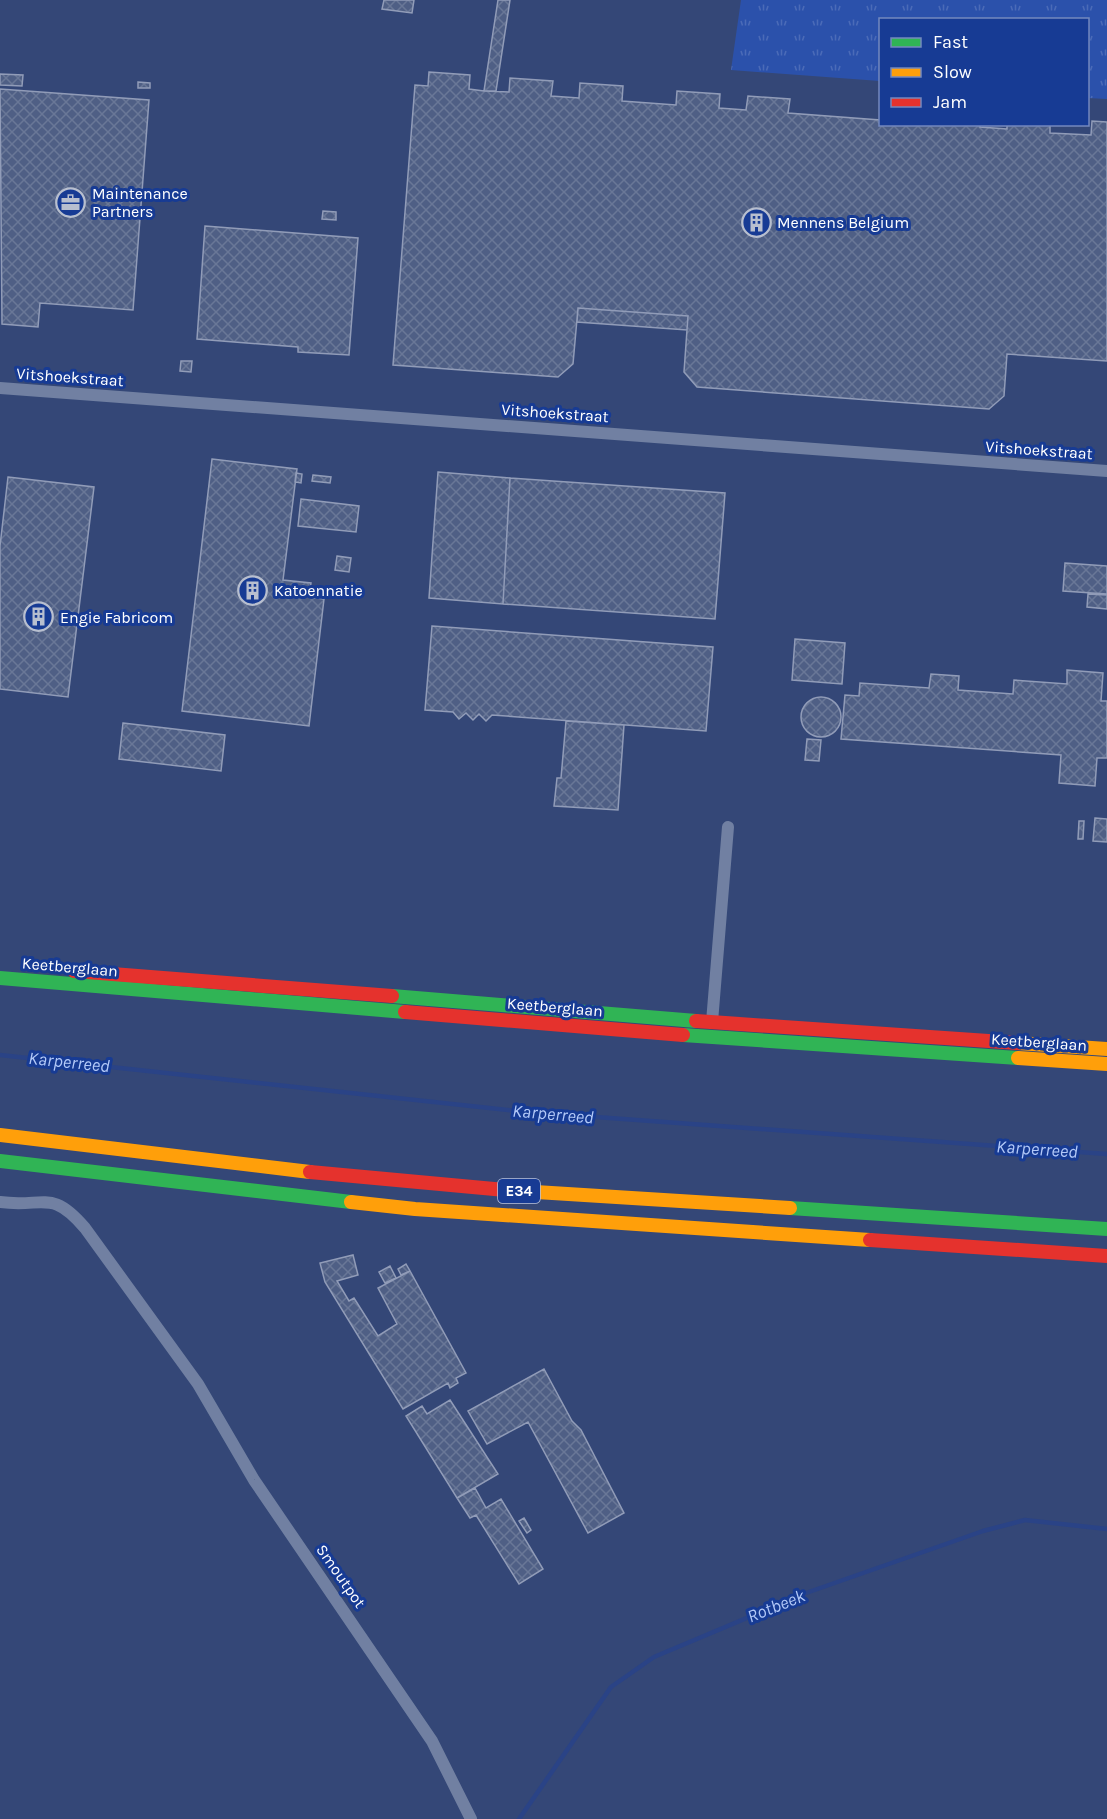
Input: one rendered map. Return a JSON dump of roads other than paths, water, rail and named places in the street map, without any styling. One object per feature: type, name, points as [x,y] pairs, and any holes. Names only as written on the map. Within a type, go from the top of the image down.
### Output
[{"type":"main road","name":"Keetberglaan","points":[[0,965],[712,1022],[1107,1049]]},
{"type":"main road","name":"Keetberglaan","points":[[0,978],[688,1035],[1107,1064]]},
{"type":"main road","name":"E34","points":[[0,1135],[315,1173],[448,1186],[1107,1229]]},
{"type":"main road","name":"E34","points":[[0,1161],[415,1209],[1107,1256]]},
{"type":"street","name":"Vitshoekstraat","points":[[0,388],[1107,471]]},
{"type":"street","points":[[712,1022],[728,827]]},
{"type":"street","name":"Smoutpot","points":[[0,1202],[56,1203],[69,1209],[178,1354],[254,1480],[432,1741],[471,1819]]},
{"type":"waterway","name":"Karperreed","points":[[0,1055],[527,1112],[1107,1154]]},
{"type":"waterway","name":"Rotbeek","points":[[519,1819],[611,1687],[654,1657],[806,1593],[983,1531],[1025,1520],[1107,1529]]},
{"type":"place","name":"Maintenance Partners","points":[[71,202]]},
{"type":"place","name":"Mennens Belgium","points":[[756,222]]},
{"type":"place","name":"Katoennatie","points":[[253,590]]},
{"type":"place","name":"Engie Fabricom","points":[[39,617]]}]
